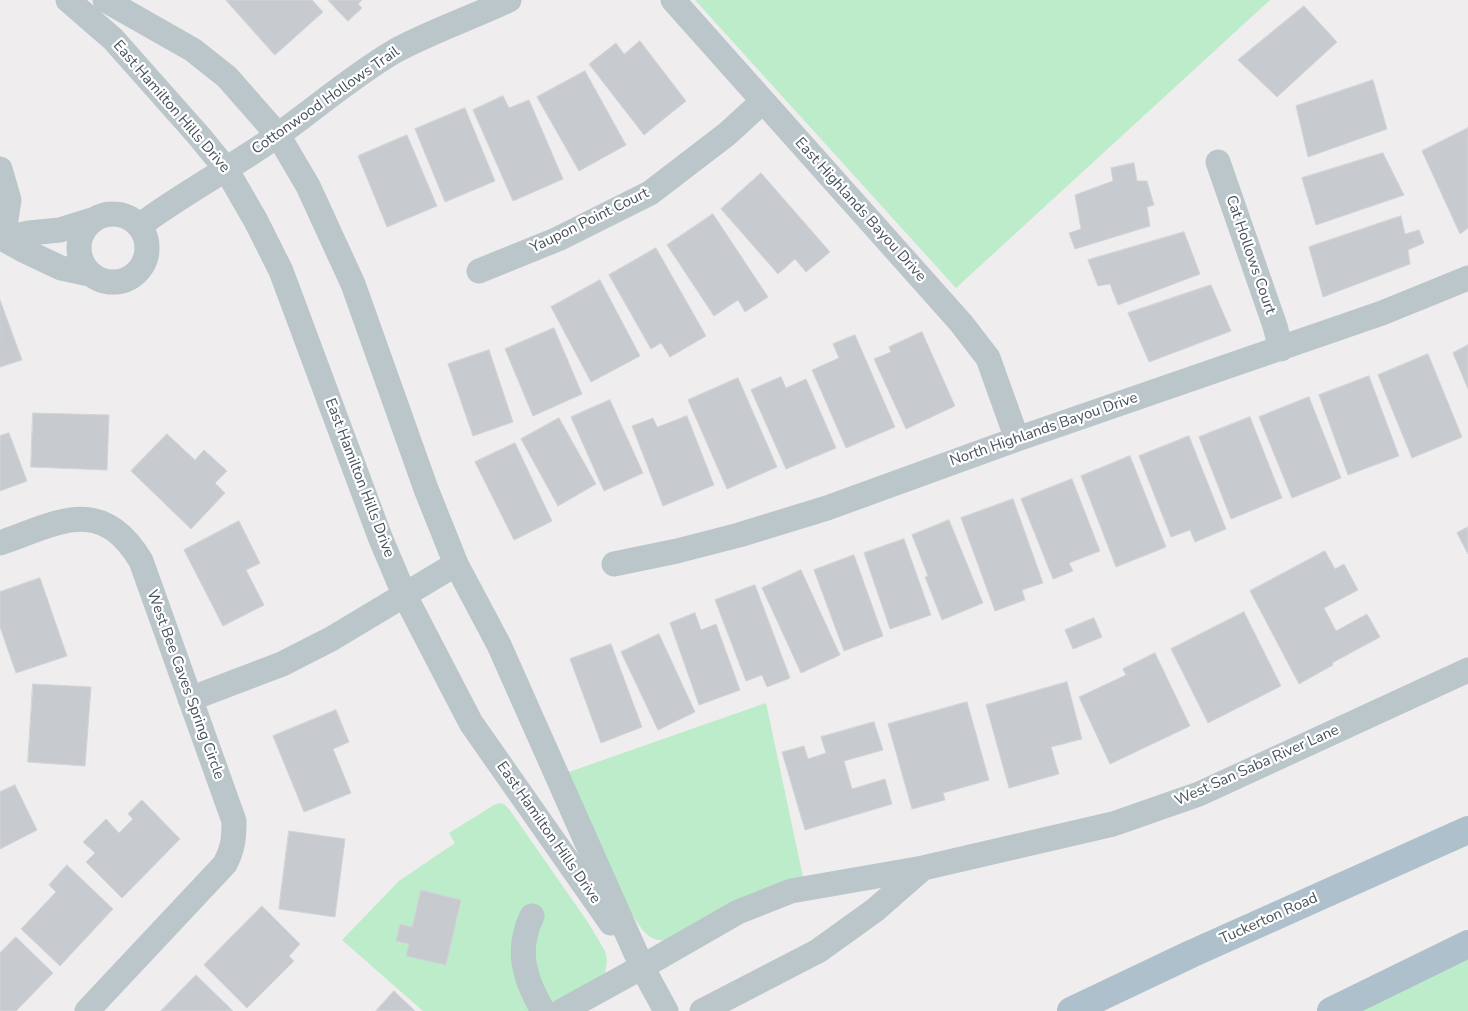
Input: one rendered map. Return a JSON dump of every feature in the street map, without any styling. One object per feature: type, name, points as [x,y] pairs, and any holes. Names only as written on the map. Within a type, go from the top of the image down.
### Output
[{"type":"main road","name":"Tuckerton Road","points":[[1071,1011],[1191,954],[1468,830]]},
{"type":"main road","points":[[1331,1011],[1468,944]]},
{"type":"street","name":"East Hamilton Hills Drive","points":[[68,0],[113,39],[226,169],[256,221],[281,271],[380,537],[404,594],[471,723],[642,967]]},
{"type":"street","name":"East Hamilton Hills Drive","points":[[105,0],[194,50],[227,77],[278,135],[308,186],[349,276],[426,489],[456,564],[499,645],[642,967],[666,1011]]},
{"type":"street","name":"Cottonwood Hollows Trail","points":[[139,226],[171,202],[278,135],[356,77],[395,52],[441,28],[509,0]]},
{"type":"street","name":"East Highlands Bayou Drive","points":[[673,0],[961,323],[988,358],[1017,438]]},
{"type":"street","name":"Yaupon Point Court","points":[[479,270],[558,239],[650,193],[727,134],[763,101]]},
{"type":"street","name":"Cat Hollows Court","points":[[1218,162],[1281,349]]},
{"type":"street","points":[[0,169],[9,200],[1,239]]},
{"type":"street","points":[[121,214],[139,226],[144,233],[147,250],[144,263],[137,273],[127,280],[108,282],[99,280],[89,274],[61,268],[1,239],[29,233],[60,230],[103,215],[121,214]]},
{"type":"street","points":[[89,274],[80,262],[78,250],[80,237],[85,227],[92,220]]},
{"type":"street","name":"North Highlands Bayou Drive","points":[[614,564],[677,551],[739,535],[819,510],[1017,438],[1382,313],[1468,278]]},
{"type":"street","name":"West Bee Caves Spring Circle","points":[[0,543],[67,520],[94,519],[114,529],[130,543],[140,561],[234,821],[232,851],[226,864],[87,1011]]},
{"type":"street","points":[[190,699],[282,664],[331,639],[456,564]]},
{"type":"street","name":"West San Saba River Lane","points":[[562,1011],[738,912],[791,891],[923,868],[1113,824],[1199,794],[1468,670]]},
{"type":"street","points":[[702,1011],[818,952],[875,910],[923,868]]},
{"type":"street","points":[[532,916],[524,937],[524,967],[529,986],[543,1011]]},
{"type":"green space","points":[[695,0],[1270,0],[956,288]]},
{"type":"green space","points":[[766,703],[804,882],[673,940],[652,938],[643,931],[631,913],[566,773]]},
{"type":"green space","points":[[500,803],[509,809],[589,924],[605,951],[607,960],[605,974],[552,1011],[423,1011],[342,940],[399,881],[455,843],[449,833]]},
{"type":"green space","points":[[1468,954],[1468,1011],[1350,1011]]},
{"type":"building","points":[[226,0],[312,0],[323,12],[275,55]]},
{"type":"building","points":[[328,0],[362,0],[358,4],[362,8],[348,21]]},
{"type":"building","points":[[1304,6],[1337,42],[1277,97],[1238,60]]},
{"type":"building","points":[[640,41],[686,101],[644,135],[589,64],[616,43],[624,54]]},
{"type":"building","points":[[585,71],[626,145],[579,171],[537,97]]},
{"type":"building","points":[[1373,80],[1387,129],[1308,157],[1296,106]]},
{"type":"building","points":[[503,96],[509,108],[529,100],[563,179],[513,201],[473,110]]},
{"type":"building","points":[[465,108],[495,181],[445,202],[415,129]]},
{"type":"building","points":[[1468,128],[1468,228],[1460,234],[1422,151]]},
{"type":"building","points":[[407,135],[437,206],[387,227],[358,156]]},
{"type":"building","points":[[1383,153],[1404,195],[1316,225],[1302,178]]},
{"type":"building","points":[[1134,163],[1137,181],[1147,181],[1154,205],[1147,207],[1150,226],[1075,249],[1069,233],[1081,229],[1075,195],[1113,181],[1111,168]]},
{"type":"building","points":[[761,173],[830,252],[806,272],[795,259],[778,274],[721,209]]},
{"type":"building","points":[[713,214],[768,297],[745,312],[738,300],[714,316],[667,245]]},
{"type":"building","points":[[1401,216],[1405,234],[1419,230],[1424,243],[1408,250],[1410,264],[1323,297],[1309,247]]},
{"type":"building","points":[[1184,232],[1200,274],[1118,305],[1110,284],[1098,286],[1088,260]]},
{"type":"building","points":[[656,248],[706,336],[670,357],[661,343],[651,349],[609,275]]},
{"type":"building","points":[[600,280],[640,356],[591,382],[551,307]]},
{"type":"building","points":[[1211,285],[1231,331],[1149,362],[1128,313]]},
{"type":"building","points":[[0,300],[22,360],[0,367]]},
{"type":"building","points":[[554,328],[582,394],[533,416],[505,349]]},
{"type":"building","points":[[922,332],[955,406],[906,429],[874,359],[891,352],[889,347]]},
{"type":"building","points":[[855,335],[895,427],[846,448],[812,370],[839,358],[833,344]]},
{"type":"building","points":[[1468,345],[1468,389],[1453,353]]},
{"type":"building","points":[[489,350],[513,422],[473,436],[448,364]]},
{"type":"building","points":[[1428,354],[1462,437],[1412,458],[1378,375]]},
{"type":"building","points":[[1369,376],[1399,456],[1348,475],[1319,395]]},
{"type":"building","points":[[781,377],[786,388],[806,379],[836,448],[786,469],[751,390]]},
{"type":"building","points":[[738,378],[777,467],[727,489],[688,400]]},
{"type":"building","points":[[1309,397],[1341,478],[1292,498],[1259,417]]},
{"type":"building","points":[[610,400],[643,473],[604,491],[571,417]]},
{"type":"building","points":[[33,413],[109,415],[107,470],[31,467]]},
{"type":"building","points":[[687,416],[714,485],[663,506],[632,426],[653,418],[657,427]]},
{"type":"building","points":[[1250,417],[1282,498],[1231,519],[1199,437]]},
{"type":"building","points":[[559,418],[596,484],[558,506],[521,439]]},
{"type":"building","points":[[9,433],[27,481],[0,491],[0,436]]},
{"type":"building","points":[[167,434],[195,460],[204,450],[227,471],[215,483],[225,493],[191,529],[131,471]]},
{"type":"building","points":[[1189,436],[1226,529],[1195,542],[1190,530],[1171,537],[1139,456]]},
{"type":"building","points":[[515,443],[552,521],[514,540],[475,462]]},
{"type":"building","points":[[1130,456],[1166,547],[1116,567],[1081,476]]},
{"type":"building","points":[[1072,479],[1100,551],[1069,563],[1073,571],[1053,579],[1021,499]]},
{"type":"building","points":[[1013,499],[1043,583],[1022,590],[1025,600],[995,611],[961,518]]},
{"type":"building","points":[[949,520],[983,603],[942,620],[925,577],[928,576],[912,535]]},
{"type":"building","points":[[239,521],[260,563],[246,570],[264,605],[223,626],[184,550]]},
{"type":"building","points":[[1468,527],[1468,554],[1457,533]]},
{"type":"building","points":[[904,539],[931,615],[890,629],[864,553]]},
{"type":"building","points":[[1325,551],[1335,569],[1344,564],[1358,590],[1324,608],[1336,631],[1367,614],[1380,637],[1332,663],[1333,665],[1299,684],[1250,591]]},
{"type":"building","points":[[854,555],[883,636],[844,651],[814,570]]},
{"type":"building","points":[[801,570],[840,655],[801,673],[762,588]]},
{"type":"building","points":[[40,578],[67,656],[16,673],[0,627],[0,592]]},
{"type":"building","points":[[755,585],[790,678],[767,687],[762,675],[746,681],[715,600]]},
{"type":"building","points":[[1244,612],[1281,686],[1208,723],[1171,649]]},
{"type":"building","points":[[695,613],[701,630],[716,624],[740,690],[699,705],[670,623]]},
{"type":"building","points":[[1094,618],[1102,637],[1073,649],[1065,630]]},
{"type":"building","points":[[659,634],[695,712],[658,730],[621,652]]},
{"type":"building","points":[[611,644],[642,727],[601,743],[570,659]]},
{"type":"building","points":[[1155,653],[1190,726],[1110,764],[1079,697],[1126,675],[1123,669]]},
{"type":"building","points":[[1067,682],[1082,739],[1051,747],[1059,774],[1009,788],[986,705]]},
{"type":"building","points":[[33,684],[91,687],[85,766],[28,762]]},
{"type":"building","points":[[967,702],[989,780],[943,793],[945,800],[912,809],[888,724]]},
{"type":"building","points":[[336,710],[349,742],[333,749],[351,793],[304,812],[273,736]]},
{"type":"building","points":[[874,722],[883,750],[844,761],[852,789],[885,779],[892,804],[805,830],[782,752],[804,746],[808,759],[826,753],[821,737]]},
{"type":"building","points":[[15,785],[37,830],[0,849],[0,792]]},
{"type":"building","points":[[142,800],[180,839],[122,898],[86,862],[95,853],[83,842],[106,819],[119,833],[133,819],[128,814]]},
{"type":"building","points":[[289,831],[345,839],[335,917],[279,909]]},
{"type":"building","points":[[67,865],[113,909],[60,966],[21,929],[56,892],[49,885]]},
{"type":"building","points":[[421,890],[461,900],[446,965],[406,956],[409,944],[396,941],[400,924],[412,927]]},
{"type":"building","points":[[262,906],[300,944],[289,956],[294,961],[247,1008],[204,965]]},
{"type":"building","points":[[16,937],[53,973],[16,1011],[0,1011],[0,953]]},
{"type":"building","points":[[196,975],[233,1011],[161,1011]]},
{"type":"building","points":[[394,991],[415,1011],[376,1011]]}]
